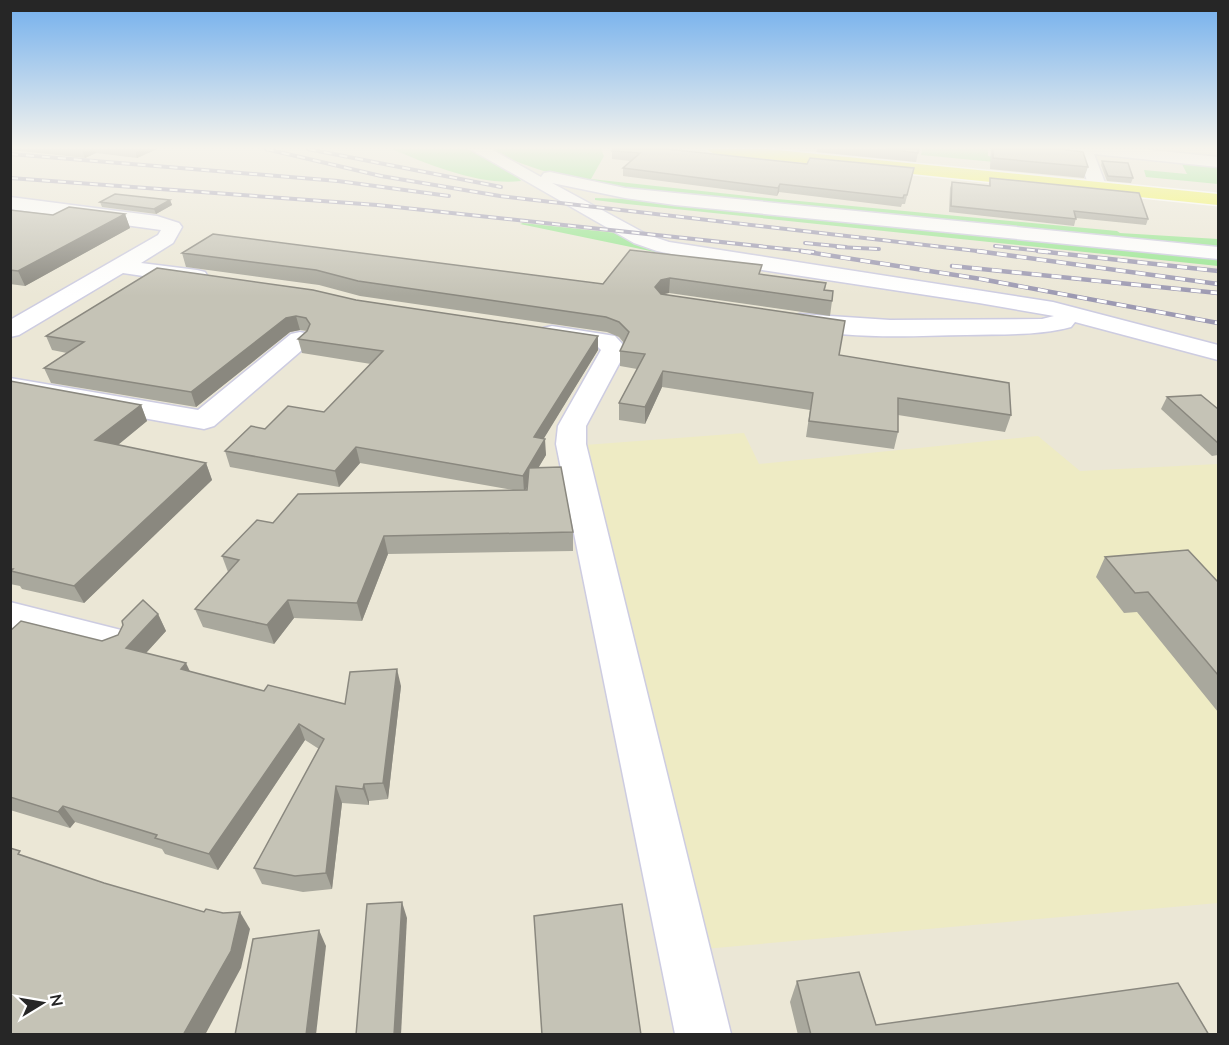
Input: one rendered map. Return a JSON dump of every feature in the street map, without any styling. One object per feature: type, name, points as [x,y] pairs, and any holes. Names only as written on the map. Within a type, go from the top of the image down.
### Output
[{"type":"main road","points":[[1196,198],[1218,200]]},
{"type":"street","points":[[567,198],[641,239],[664,247],[709,256],[979,296],[1074,315],[1218,353]]},
{"type":"street","points":[[661,198],[1218,253]]},
{"type":"street","points":[[10,203],[157,222],[172,228],[166,239],[10,330]]},
{"type":"street","points":[[118,266],[224,281]]},
{"type":"street","points":[[774,317],[843,327],[884,328],[1042,326],[1064,322],[1074,315]]},
{"type":"street","points":[[524,329],[606,341],[614,349],[572,426],[571,444],[703,1035]]},
{"type":"street","points":[[10,386],[204,420],[300,339]]},
{"type":"street","points":[[10,615],[111,641]]},
{"type":"shaded area","points":[[744,433],[759,464],[1038,436],[1080,471],[1218,464],[1218,903],[704,949],[585,445]]},
{"type":"green space","points":[[595,198],[627,199],[1218,258],[1218,266],[627,204],[595,200]]},
{"type":"green space","points":[[677,198],[765,198],[1120,233],[1218,239],[1218,250],[820,211]]},
{"type":"green space","points":[[520,224],[626,234],[659,249],[655,252]]},
{"type":"building","points":[[108,198],[170,200],[154,209],[100,202]]},
{"type":"building","points":[[951,198],[1141,198],[1148,219],[1074,211],[1076,219],[951,206]]},
{"type":"building","points":[[69,207],[125,214],[18,271],[10,270],[10,210],[53,215]]},
{"type":"building","points":[[213,234],[603,284],[630,250],[762,265],[759,274],[826,283],[824,290],[833,291],[832,301],[670,278],[661,280],[655,287],[661,294],[845,321],[839,355],[1009,383],[1011,415],[898,398],[898,432],[809,421],[813,393],[663,371],[645,407],[619,403],[645,354],[620,351],[629,332],[619,322],[606,317],[358,281],[316,270],[182,253]]},
{"type":"building","points":[[157,268],[313,290],[356,300],[598,336],[534,437],[545,439],[523,476],[356,447],[335,471],[225,451],[251,426],[265,429],[288,406],[324,412],[383,351],[298,339],[307,331],[310,324],[306,318],[296,316],[286,318],[191,392],[44,368],[84,342],[46,336]]},
{"type":"building","points":[[10,381],[141,405],[95,440],[206,463],[74,586],[10,569]]},
{"type":"building","points":[[1201,395],[1218,409],[1218,443],[1167,397]]},
{"type":"building","points":[[561,467],[573,532],[384,536],[357,603],[288,600],[267,625],[195,609],[239,560],[222,556],[257,520],[273,523],[298,494],[527,490],[529,468]]},
{"type":"building","points":[[1188,550],[1218,582],[1218,675],[1148,592],[1135,593],[1105,557]]},
{"type":"building","points":[[143,600],[158,614],[126,648],[186,663],[181,669],[264,691],[268,685],[345,704],[350,672],[397,669],[383,783],[364,784],[363,789],[336,786],[326,873],[295,876],[254,868],[324,739],[299,724],[209,854],[155,838],[157,835],[63,806],[58,812],[10,797],[10,631],[21,621],[102,641],[118,635],[123,625],[122,621]]},
{"type":"building","points":[[10,848],[20,851],[18,854],[104,883],[204,912],[206,909],[223,913],[240,912],[231,951],[183,1035],[10,1035]]},
{"type":"building","points":[[402,902],[394,1035],[356,1035],[367,904]]},
{"type":"building","points":[[622,904],[641,1035],[542,1035],[534,916]]},
{"type":"building","points":[[319,930],[306,1035],[235,1035],[253,939]]},
{"type":"building","points":[[859,972],[876,1025],[1178,983],[1209,1035],[811,1035],[797,981]]},
{"type":"railway","points":[[279,198],[377,205],[814,252]]},
{"type":"railway","points":[[515,198],[986,252]]},
{"type":"railway","points":[[805,243],[846,247]]},
{"type":"railway","points":[[995,246],[1051,252]]},
{"type":"railway","points":[[837,247],[879,249]]},
{"type":"railway","points":[[801,251],[981,279],[1218,323]]},
{"type":"railway","points":[[977,251],[1218,284]]},
{"type":"railway","points":[[1038,251],[1218,271]]},
{"type":"railway","points":[[952,266],[1218,293]]}]
